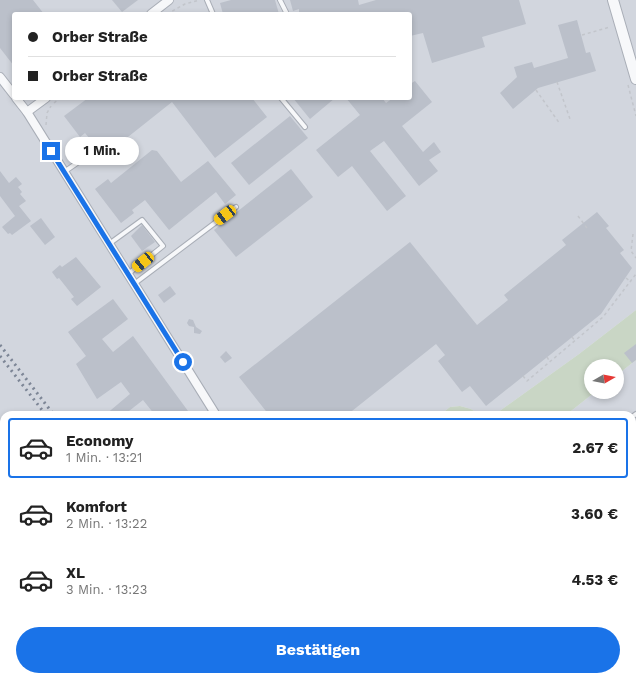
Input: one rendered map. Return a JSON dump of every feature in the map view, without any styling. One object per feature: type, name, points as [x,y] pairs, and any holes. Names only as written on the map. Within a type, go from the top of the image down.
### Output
[{"type":"street","points":[[154,12],[169,0]]},
{"type":"street","points":[[615,1],[636,79]]},
{"type":"street","points":[[0,77],[12,92]]},
{"type":"street","points":[[18,100],[27,112],[213,411]]},
{"type":"street","points":[[27,112],[43,100]]},
{"type":"lane","points":[[207,0],[212,12]]},
{"type":"lane","points":[[280,0],[286,12]]},
{"type":"lane","points":[[283,100],[305,127]]},
{"type":"lane","points":[[64,172],[77,163],[82,147]]},
{"type":"lane","points":[[134,284],[236,207]]},
{"type":"lane","points":[[109,244],[142,220],[163,246],[128,274]]},
{"type":"path","points":[[171,12],[185,4],[200,0]]},
{"type":"path","points":[[582,35],[620,23]]},
{"type":"path","points":[[557,82],[570,119]]},
{"type":"path","points":[[536,90],[560,124]]},
{"type":"path","points":[[47,112],[52,104],[57,100]]},
{"type":"path","points":[[578,216],[587,228]]},
{"type":"path","points":[[634,234],[631,251],[636,258]]},
{"type":"path","points":[[523,376],[526,381],[603,317],[636,274]]},
{"type":"path","points":[[626,278],[631,282]]},
{"type":"path","points":[[572,337],[576,341]]},
{"type":"path","points":[[547,357],[550,362]]},
{"type":"shaded area","points":[[0,0],[636,0],[636,310],[579,354],[500,411],[474,411],[460,406],[450,407],[445,411],[0,411]]},
{"type":"shaded area","points":[[636,360],[636,411],[571,411],[586,399],[624,399],[624,369]]},
{"type":"green space","points":[[636,310],[636,360],[624,369],[624,359],[584,359],[584,399],[586,399],[571,411],[500,411],[579,354]]},
{"type":"green space","points":[[460,406],[474,411],[445,411],[450,407]]},
{"type":"building","points":[[0,0],[33,0],[42,12],[12,12],[12,63],[0,48]]},
{"type":"building","points":[[112,0],[138,0],[122,12]]},
{"type":"building","points":[[231,0],[275,0],[278,12],[222,12],[220,3]]},
{"type":"building","points":[[290,0],[358,0],[359,5],[376,0],[519,0],[526,24],[482,37],[485,47],[432,63],[423,33],[412,36],[412,12],[299,12],[299,9],[293,11]]},
{"type":"building","points":[[577,20],[586,53],[590,52],[596,71],[538,88],[513,109],[500,93],[517,77],[514,67],[532,62],[534,68],[568,58],[558,25]]},
{"type":"building","points":[[415,81],[432,102],[402,126],[423,152],[434,142],[441,152],[429,160],[438,171],[419,186],[384,141],[370,151],[406,196],[387,211],[352,166],[338,177],[316,150],[360,115],[348,100],[384,100],[386,103],[390,100],[412,100],[412,83]]},
{"type":"building","points":[[85,100],[254,100],[267,117],[215,158],[172,102],[104,156],[85,133],[80,137],[64,116]]},
{"type":"building","points":[[295,100],[333,100],[310,119]]},
{"type":"building","points":[[290,116],[308,138],[249,185],[231,163]]},
{"type":"building","points":[[152,150],[157,151],[181,182],[208,161],[236,195],[225,204],[216,192],[169,230],[145,200],[132,210],[134,213],[121,223],[95,189],[108,179],[111,183]]},
{"type":"building","points":[[291,169],[313,197],[236,257],[214,230]]},
{"type":"building","points":[[0,171],[9,183],[16,177],[22,184],[18,187],[22,192],[20,194],[26,201],[19,206],[31,221],[12,235],[10,233],[8,234],[2,227],[15,216],[0,196]]},
{"type":"building","points":[[597,212],[609,226],[606,228],[624,250],[620,253],[632,268],[601,314],[486,406],[470,386],[462,392],[438,361],[445,355],[436,344],[352,411],[266,411],[239,377],[410,242],[477,325],[508,300],[504,295],[566,245],[562,240]]},
{"type":"building","points":[[41,218],[55,237],[45,245],[30,226]]},
{"type":"building","points":[[142,225],[155,242],[142,251],[131,236]]},
{"type":"building","points":[[76,257],[101,287],[77,306],[71,299],[74,297],[59,278],[57,279],[52,272],[60,265],[62,267]]},
{"type":"building","points":[[170,286],[176,294],[164,303],[158,295]]},
{"type":"building","points":[[113,299],[128,319],[102,339],[113,352],[133,336],[188,411],[152,411],[143,400],[129,411],[110,411],[130,394],[121,382],[97,399],[76,364],[86,356],[68,332]]},
{"type":"building","points":[[189,319],[193,320],[196,327],[202,331],[200,334],[194,333],[194,327],[189,326],[187,323]]},
{"type":"building","points":[[636,344],[636,360],[632,363],[624,353]]},
{"type":"building","points":[[226,351],[232,358],[225,363],[220,357]]},
{"type":"railway","points":[[0,345],[51,411]]},
{"type":"railway","points":[[0,356],[43,411]]},
{"type":"route","points":[[51,151],[183,362]]}]
